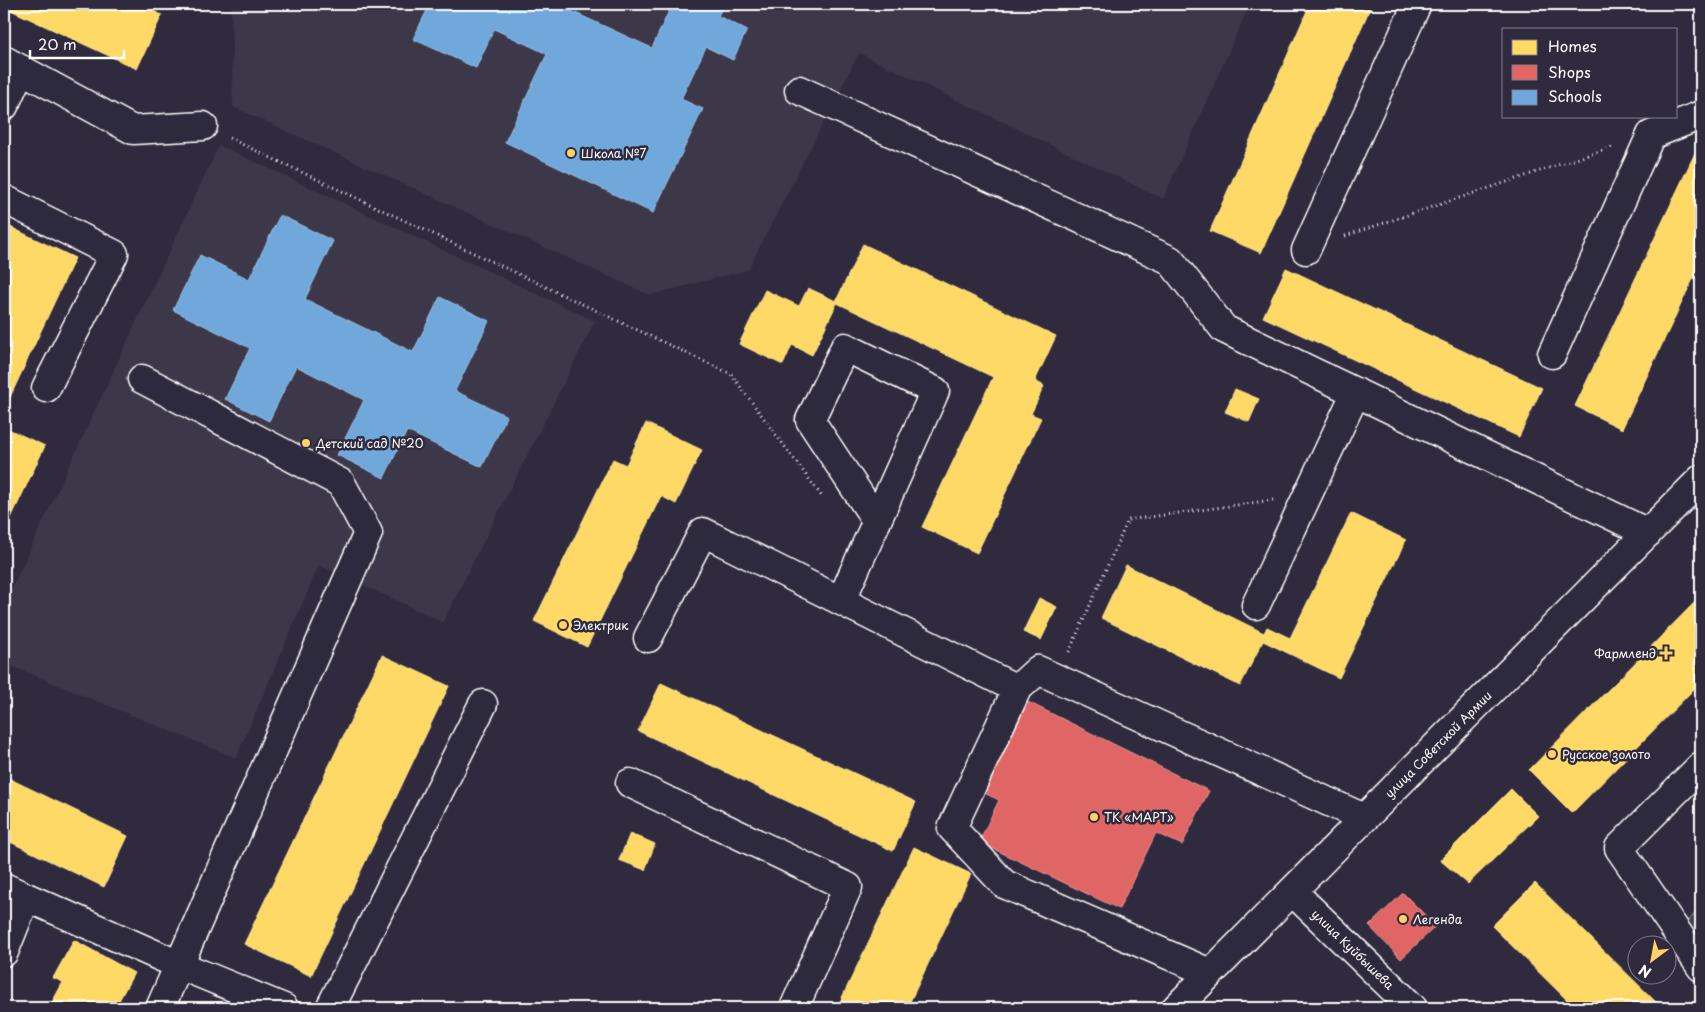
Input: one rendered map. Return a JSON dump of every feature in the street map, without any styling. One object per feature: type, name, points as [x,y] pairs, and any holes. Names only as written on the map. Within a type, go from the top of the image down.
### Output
[{"type":"street","points":[[1306,250],[1417,4]]},
{"type":"street","points":[[4,106],[12,64],[133,130],[203,126]]},
{"type":"street","points":[[799,90],[1170,260],[1224,328],[1648,532]]},
{"type":"street","points":[[1552,354],[1651,135],[1701,115]]},
{"type":"street","points":[[4,199],[114,254],[46,388]]},
{"type":"street","points":[[841,601],[936,391],[845,347],[810,420],[876,520]]},
{"type":"street","points":[[142,378],[341,483],[368,533],[160,1008]]},
{"type":"street","points":[[1256,605],[1356,392]]},
{"type":"street","name":"улица Советской Армии","points":[[1176,1008],[1701,479]]},
{"type":"street","points":[[648,638],[703,532],[1017,689]]},
{"type":"street","points":[[1210,973],[1004,884],[952,828],[1017,689],[1038,670],[1364,818]]},
{"type":"street","points":[[330,1008],[483,704]]},
{"type":"street","points":[[1701,766],[1619,848],[1701,967]]},
{"type":"street","points":[[630,783],[848,887],[794,1008]]},
{"type":"street","name":"улица Куйбышева","points":[[1292,890],[1413,1008]]},
{"type":"street","points":[[4,952],[15,892],[179,966],[284,1008]]},
{"type":"path","points":[[203,126],[731,374],[826,503]]},
{"type":"path","points":[[1306,250],[1651,135]]},
{"type":"path","points":[[1058,678],[1128,520],[1308,495]]},
{"type":"shaded area","name":"Школа №7","points":[[231,4],[1250,4],[1163,199],[859,53],[748,270],[650,295],[233,107]]},
{"type":"shaded area","name":"Детский сад №20","points":[[219,145],[595,321],[443,622],[319,565],[236,758],[4,663],[4,605]]},
{"type":"shaded area","points":[[1701,907],[1701,938],[1686,923]]},
{"type":"building: Homes","points":[[4,4],[139,4],[162,15],[137,69],[4,7]]},
{"type":"building: Homes","points":[[1310,4],[1372,4],[1261,253],[1210,231]]},
{"type":"building: Homes","points":[[1695,153],[1701,155],[1701,262],[1622,429],[1575,406]]},
{"type":"building: Homes","points":[[4,224],[75,258],[4,410]]},
{"type":"building: Homes","points":[[863,244],[1056,336],[1035,381],[1044,386],[1031,414],[1041,418],[977,553],[922,527],[993,377],[837,303],[812,355],[792,345],[783,365],[739,344],[765,290],[799,306],[808,288],[836,301]]},
{"type":"building: Homes","points":[[1286,268],[1542,388],[1519,437],[1263,317]]},
{"type":"building: Homes","points":[[1235,389],[1259,399],[1249,422],[1225,412]]},
{"type":"building: Homes","points":[[646,423],[702,450],[676,504],[661,496],[587,647],[534,621],[613,459],[626,465]]},
{"type":"building: Homes","points":[[4,427],[45,446],[4,533]]},
{"type":"building: Homes","points":[[1351,513],[1406,540],[1339,678],[1263,641],[1240,686],[1101,618],[1126,565],[1264,633],[1267,627],[1290,638]]},
{"type":"building: Homes","points":[[1701,596],[1701,682],[1572,813],[1529,770]]},
{"type":"building: Homes","points":[[1039,598],[1057,607],[1041,640],[1023,632]]},
{"type":"building: Homes","points":[[382,655],[449,686],[311,976],[244,944]]},
{"type":"building: Homes","points":[[661,683],[916,802],[893,851],[638,731]]},
{"type":"building: Homes","points":[[4,776],[128,836],[104,887],[4,839]]},
{"type":"building: Homes","points":[[1511,789],[1538,816],[1468,884],[1440,860]]},
{"type":"building: Homes","points":[[630,833],[655,844],[645,870],[619,860]]},
{"type":"building: Homes","points":[[914,847],[971,874],[907,1008],[837,1008]]},
{"type":"building: Homes","points":[[1535,883],[1628,975],[1628,984],[1638,984],[1662,1008],[1575,1008],[1492,926]]},
{"type":"building: Homes","points":[[74,940],[134,973],[115,1008],[49,1008],[63,982],[53,978]]},
{"type":"building: Homes","points":[[16,1003],[26,1008],[13,1008]]},
{"type":"building: Shops","name":"ТК «МАРТ»","points":[[1028,702],[1209,791],[1182,845],[1156,833],[1119,909],[979,842],[999,800],[984,793]]},
{"type":"building: Shops","points":[[1403,893],[1436,926],[1401,959],[1369,926]]},
{"type":"building: Schools","points":[[430,4],[556,4],[652,48],[672,4],[724,4],[718,16],[747,30],[733,60],[706,47],[681,99],[703,109],[653,213],[505,142],[547,54],[494,29],[476,68],[413,39]]},
{"type":"building: Schools","points":[[280,215],[333,241],[305,299],[413,352],[440,297],[489,321],[455,391],[507,416],[482,467],[407,431],[384,478],[337,455],[364,400],[296,366],[269,421],[225,399],[250,348],[173,310],[200,255],[249,279]]},
{"type":"place","name":"Школа №7","points":[[571,153]]},
{"type":"place","name":"Детский сад №20","points":[[306,443]]},
{"type":"place","name":"Электрик","points":[[563,625]]},
{"type":"place","name":"Фармленд","points":[[1666,653]]},
{"type":"place","name":"Русское золото","points":[[1552,754]]},
{"type":"place","name":"ТК «МАРТ»","points":[[1094,817]]},
{"type":"place","name":"Легенда","points":[[1403,919]]}]
